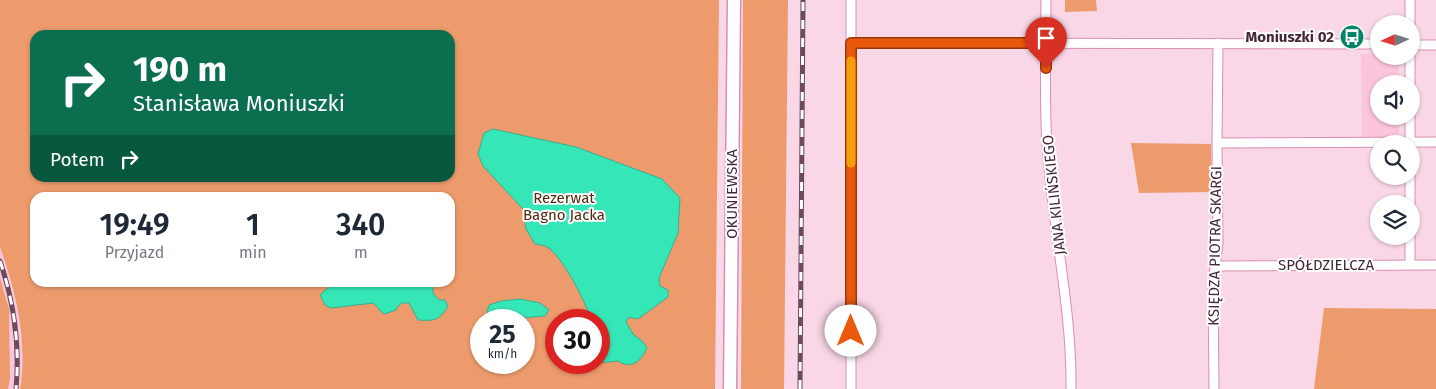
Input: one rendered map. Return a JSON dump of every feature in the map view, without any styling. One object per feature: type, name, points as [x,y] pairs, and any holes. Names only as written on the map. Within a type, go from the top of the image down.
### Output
[{"type":"main road","name":"OKUNIEWSKA","points":[[730,389],[734,0]]},
{"type":"street","points":[[851,0],[851,389]]},
{"type":"street","name":"JANA KILIŃSKIEGO","points":[[1046,0],[1047,144],[1066,315],[1071,389]]},
{"type":"street","points":[[1410,0],[1410,15]]},
{"type":"street","points":[[851,43],[1370,44]]},
{"type":"street","name":"KSIĘDZA PIOTRA SKARGI","points":[[1214,389],[1213,284],[1218,243],[1216,143],[1218,43]]},
{"type":"street","points":[[1420,45],[1436,44]]},
{"type":"street","points":[[1420,143],[1436,142]]},
{"type":"street","points":[[1216,143],[1370,143]]},
{"type":"street","points":[[1410,245],[1410,265]]},
{"type":"street","name":"SPÓŁDZIELCZA","points":[[1215,266],[1436,265]]},
{"type":"shaded area","points":[[1361,54],[1370,54],[1370,65],[1399,65],[1399,75],[1370,75],[1370,125],[1399,125],[1399,133],[1396,135],[1370,135],[1370,137],[1362,137]]},
{"type":"shaded area","points":[[493,129],[576,147],[662,179],[680,198],[678,233],[659,278],[660,286],[668,290],[668,297],[638,319],[629,317],[626,322],[633,334],[647,348],[636,363],[628,365],[618,361],[610,362],[610,309],[587,309],[566,269],[553,251],[543,245],[535,244],[526,229],[523,209],[483,166],[478,154],[484,133]]},
{"type":"shaded area","points":[[0,247],[19,317],[23,349],[20,389],[8,389],[10,378],[9,309],[0,278]]},
{"type":"shaded area","points":[[329,287],[433,287],[433,293],[439,300],[445,300],[448,306],[442,315],[436,319],[418,320],[409,303],[402,303],[396,310],[385,314],[373,303],[331,308],[325,305],[320,295]]},
{"type":"shaded area","points":[[520,299],[540,303],[548,309],[545,309],[545,316],[535,317],[535,309],[488,309],[489,305],[501,301]]},
{"type":"green space","name":"Rezerwat Bagno Jacka","points":[[0,0],[719,0],[715,389],[20,389],[22,371],[21,335],[15,299],[0,247]]},
{"type":"green space","points":[[743,0],[788,0],[784,389],[741,389]]},
{"type":"green space","points":[[1065,0],[1096,0],[1097,11],[1065,12]]},
{"type":"green space","points":[[1131,143],[1211,144],[1212,192],[1139,193]]},
{"type":"green space","points":[[0,278],[9,309],[10,378],[8,389],[0,389]]},
{"type":"green space","points":[[1324,308],[1436,309],[1436,389],[1314,389]]},
{"type":"railway","points":[[800,389],[803,0]]},
{"type":"railway","points":[[0,261],[9,292],[15,324],[17,356],[16,389]]},
{"type":"slow traffic","points":[[851,61],[851,163]]},
{"type":"place","name":"Moniuszki 02","points":[[1352,37]]},
{"type":"route","points":[[851,331],[851,43],[1046,43],[1046,68]]}]
